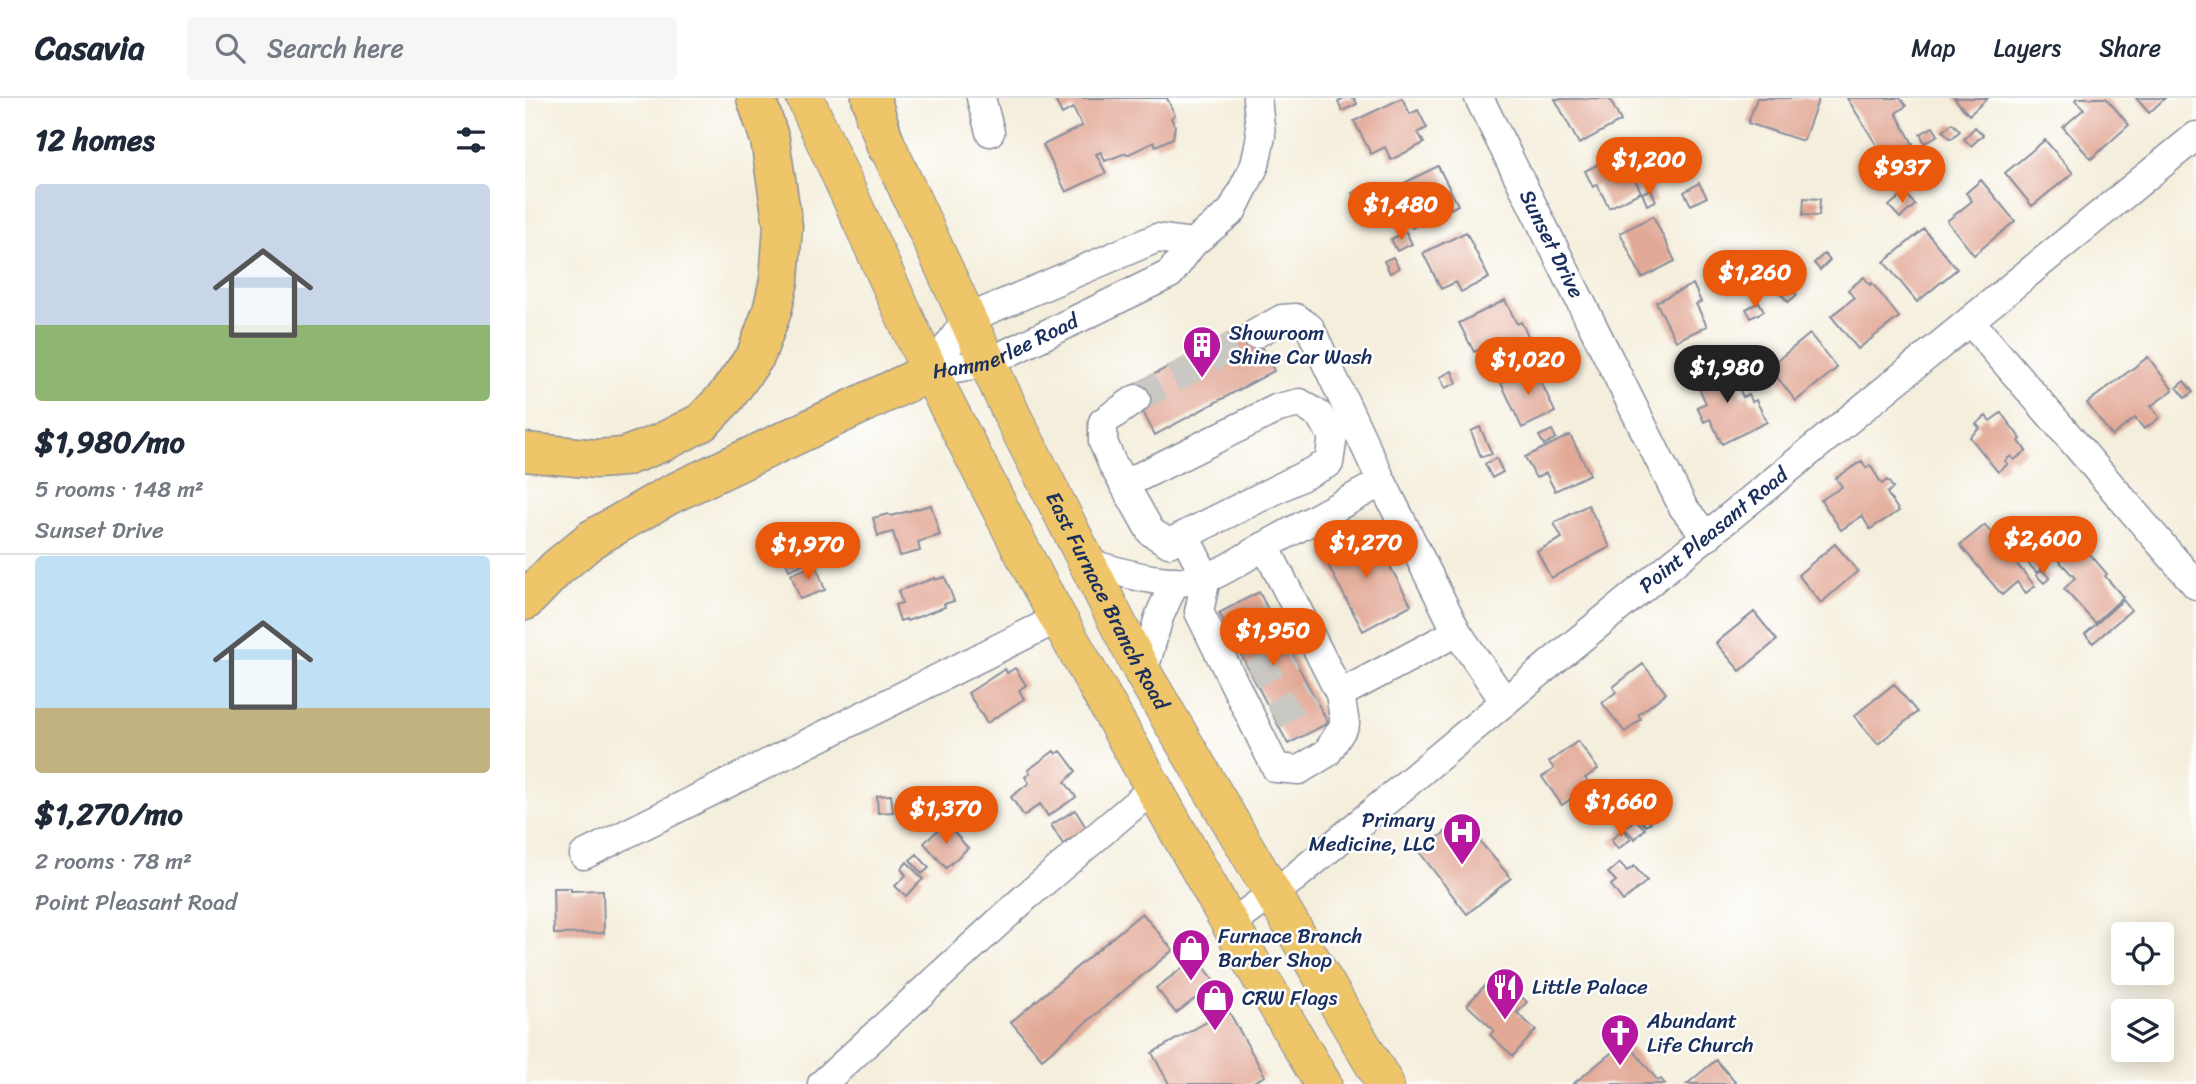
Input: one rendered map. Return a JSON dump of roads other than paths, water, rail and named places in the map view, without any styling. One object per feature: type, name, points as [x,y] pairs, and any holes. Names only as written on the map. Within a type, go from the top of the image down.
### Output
[{"type":"highway","points":[[525,452],[597,459],[624,457],[663,442],[702,422],[726,397],[756,355],[772,311],[779,281],[783,226],[770,140],[756,98]]},
{"type":"highway","points":[[871,98],[886,146]]},
{"type":"highway","points":[[525,601],[592,539],[670,495],[930,372]]},
{"type":"main road","points":[[805,98],[930,372],[1059,618],[1249,958],[1323,1084]]},
{"type":"main road","name":"East Furnace Branch Road","points":[[865,98],[987,363],[1143,673],[1385,1084]]},
{"type":"street","points":[[981,98],[991,132]]},
{"type":"street","name":"Hammerlee Road","points":[[930,372],[987,363],[1170,274],[1193,243],[1232,212],[1255,165],[1261,136],[1257,98]]},
{"type":"street","name":"Sunset Drive","points":[[1479,98],[1683,507],[1707,537]]},
{"type":"street","name":"Point Pleasant Road","points":[[1231,924],[1305,870],[1505,702],[2196,136]]},
{"type":"street","name":"Hammerlee Road","points":[[930,372],[967,319],[1157,239],[1193,243]]},
{"type":"street","points":[[1255,334],[1282,319],[1296,318],[1310,328],[1382,482],[1457,632],[1505,702]]},
{"type":"street","points":[[1970,321],[2196,585]]},
{"type":"street","points":[[1125,484],[1278,408],[1300,402],[1319,415],[1333,436],[1329,463],[1169,543],[1151,532],[1125,484],[1103,442],[1103,422],[1136,399]]},
{"type":"street","points":[[1087,563],[1133,576],[1175,581],[1206,578],[1382,482]]},
{"type":"street","points":[[1185,536],[1206,578],[1199,612],[1224,643],[1264,721],[1276,768],[1299,771],[1327,753],[1345,724],[1328,688],[1283,609],[1265,546]]},
{"type":"street","points":[[1143,673],[1159,617],[1175,581]]},
{"type":"street","points":[[584,855],[1059,618]]},
{"type":"street","points":[[1328,688],[1457,632]]},
{"type":"street","points":[[822,1084],[1027,895],[1154,788]]},
{"type":"tunnel","points":[[1136,399],[1255,334]]},
{"type":"tunnel","points":[[1232,639],[1271,615]]},
{"type":"tunnel","points":[[1252,675],[1292,654]]},
{"type":"tunnel","points":[[1273,716],[1311,692]]},
{"type":"place","name":"Showroom Shine Car Wash","points":[[1202,379]]},
{"type":"place","name":"Primary Medicine, LLC","points":[[1462,866]]},
{"type":"place","name":"Furnace Branch Barber Shop","points":[[1191,982]]},
{"type":"place","name":"Little Palace","points":[[1505,1021]]},
{"type":"place","name":"CRW Flags","points":[[1215,1032]]},
{"type":"place","name":"Abundant Life Church","points":[[1620,1067]]}]
